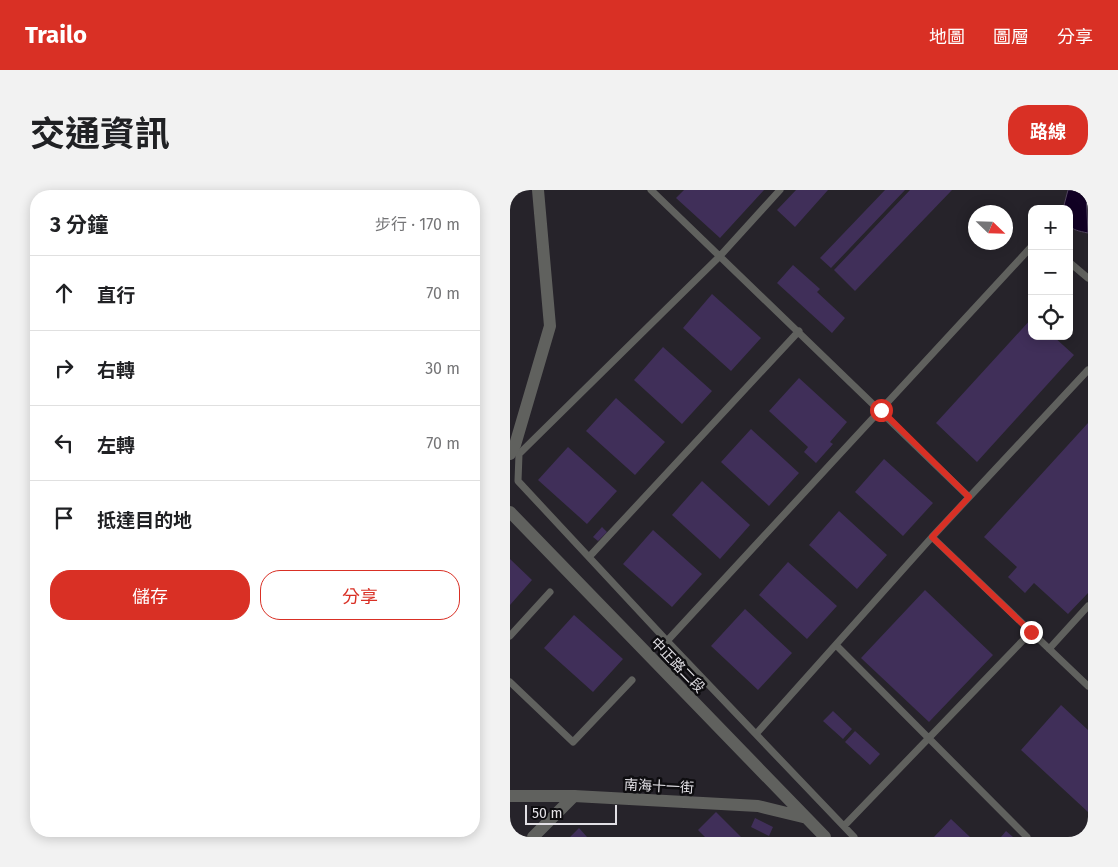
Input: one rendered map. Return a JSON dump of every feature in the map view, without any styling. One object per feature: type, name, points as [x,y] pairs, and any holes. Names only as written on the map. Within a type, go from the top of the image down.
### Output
[{"type":"street","points":[[510,454],[515,445],[550,326],[538,190]]},
{"type":"street","name":"中正路二段","points":[[510,512],[825,837]]},
{"type":"street","name":"南海十一街","points":[[510,796],[574,796],[758,806],[804,817]]},
{"type":"street","points":[[533,837],[574,796]]},
{"type":"lane","points":[[651,190],[969,497]]},
{"type":"lane","points":[[780,190],[719,257],[519,454],[518,481],[667,642],[854,837]]},
{"type":"lane","points":[[667,642],[1028,250]]},
{"type":"lane","points":[[1073,265],[1088,278]]},
{"type":"lane","points":[[589,557],[799,331]]},
{"type":"lane","points":[[756,734],[932,537],[1088,370]]},
{"type":"lane","points":[[932,537],[1088,686]]},
{"type":"lane","points":[[510,636],[550,592]]},
{"type":"lane","points":[[1049,649],[1088,606]]},
{"type":"lane","points":[[844,826],[1031,632]]},
{"type":"lane","points":[[836,644],[1027,837]]},
{"type":"lane","points":[[510,682],[572,742],[632,680]]},
{"type":"shaded area","points":[[1068,190],[1086,190],[1088,233],[1073,229],[1073,205],[1064,205]]},
{"type":"building","points":[[684,190],[764,190],[720,238],[676,198]]},
{"type":"building","points":[[796,190],[828,190],[795,227],[777,210]]},
{"type":"building","points":[[885,190],[905,190],[831,268],[820,258]]},
{"type":"building","points":[[910,190],[952,190],[855,291],[834,270]]},
{"type":"building","points":[[793,265],[820,289],[817,292],[845,318],[832,333],[777,283]]},
{"type":"building","points":[[712,294],[761,338],[731,371],[683,328]]},
{"type":"building","points":[[1028,322],[1028,340],[1057,340],[1074,355],[977,462],[936,423]]},
{"type":"building","points":[[663,347],[712,391],[682,424],[634,380]]},
{"type":"building","points":[[799,378],[847,422],[830,442],[833,444],[816,463],[804,452],[808,447],[769,411]]},
{"type":"building","points":[[616,398],[665,442],[635,475],[586,431]]},
{"type":"building","points":[[1088,423],[1088,593],[1068,614],[1034,583],[1025,593],[1008,577],[1017,567],[984,537]]},
{"type":"building","points":[[751,429],[799,473],[769,506],[721,462]]},
{"type":"building","points":[[568,447],[617,491],[587,524],[538,480]]},
{"type":"building","points":[[884,459],[933,503],[903,536],[855,492]]},
{"type":"building","points":[[702,481],[750,525],[720,559],[672,515]]},
{"type":"building","points":[[839,511],[887,555],[857,589],[809,545]]},
{"type":"building","points":[[602,527],[607,532],[598,541],[593,537]]},
{"type":"building","points":[[653,530],[702,574],[672,607],[623,564]]},
{"type":"building","points":[[510,559],[532,580],[510,605]]},
{"type":"building","points":[[788,562],[837,606],[807,639],[759,595]]},
{"type":"building","points":[[925,590],[993,655],[929,722],[861,658]]},
{"type":"building","points":[[745,609],[792,653],[758,690],[711,646]]},
{"type":"building","points":[[574,615],[623,659],[593,692],[544,648]]},
{"type":"building","points":[[1061,705],[1088,730],[1088,812],[1021,750]]},
{"type":"building","points":[[833,711],[852,729],[843,739],[823,721]]},
{"type":"building","points":[[855,731],[880,754],[870,765],[845,742]]},
{"type":"building","points":[[716,812],[741,837],[705,837],[698,830]]},
{"type":"building","points":[[755,818],[773,827],[769,836],[751,827]]},
{"type":"building","points":[[951,819],[970,837],[934,837]]},
{"type":"building","points":[[579,828],[587,837],[570,837]]},
{"type":"building","points":[[1006,831],[1013,837],[1001,837]]},
{"type":"route","points":[[881,410],[969,497],[932,537],[1031,632]]}]
